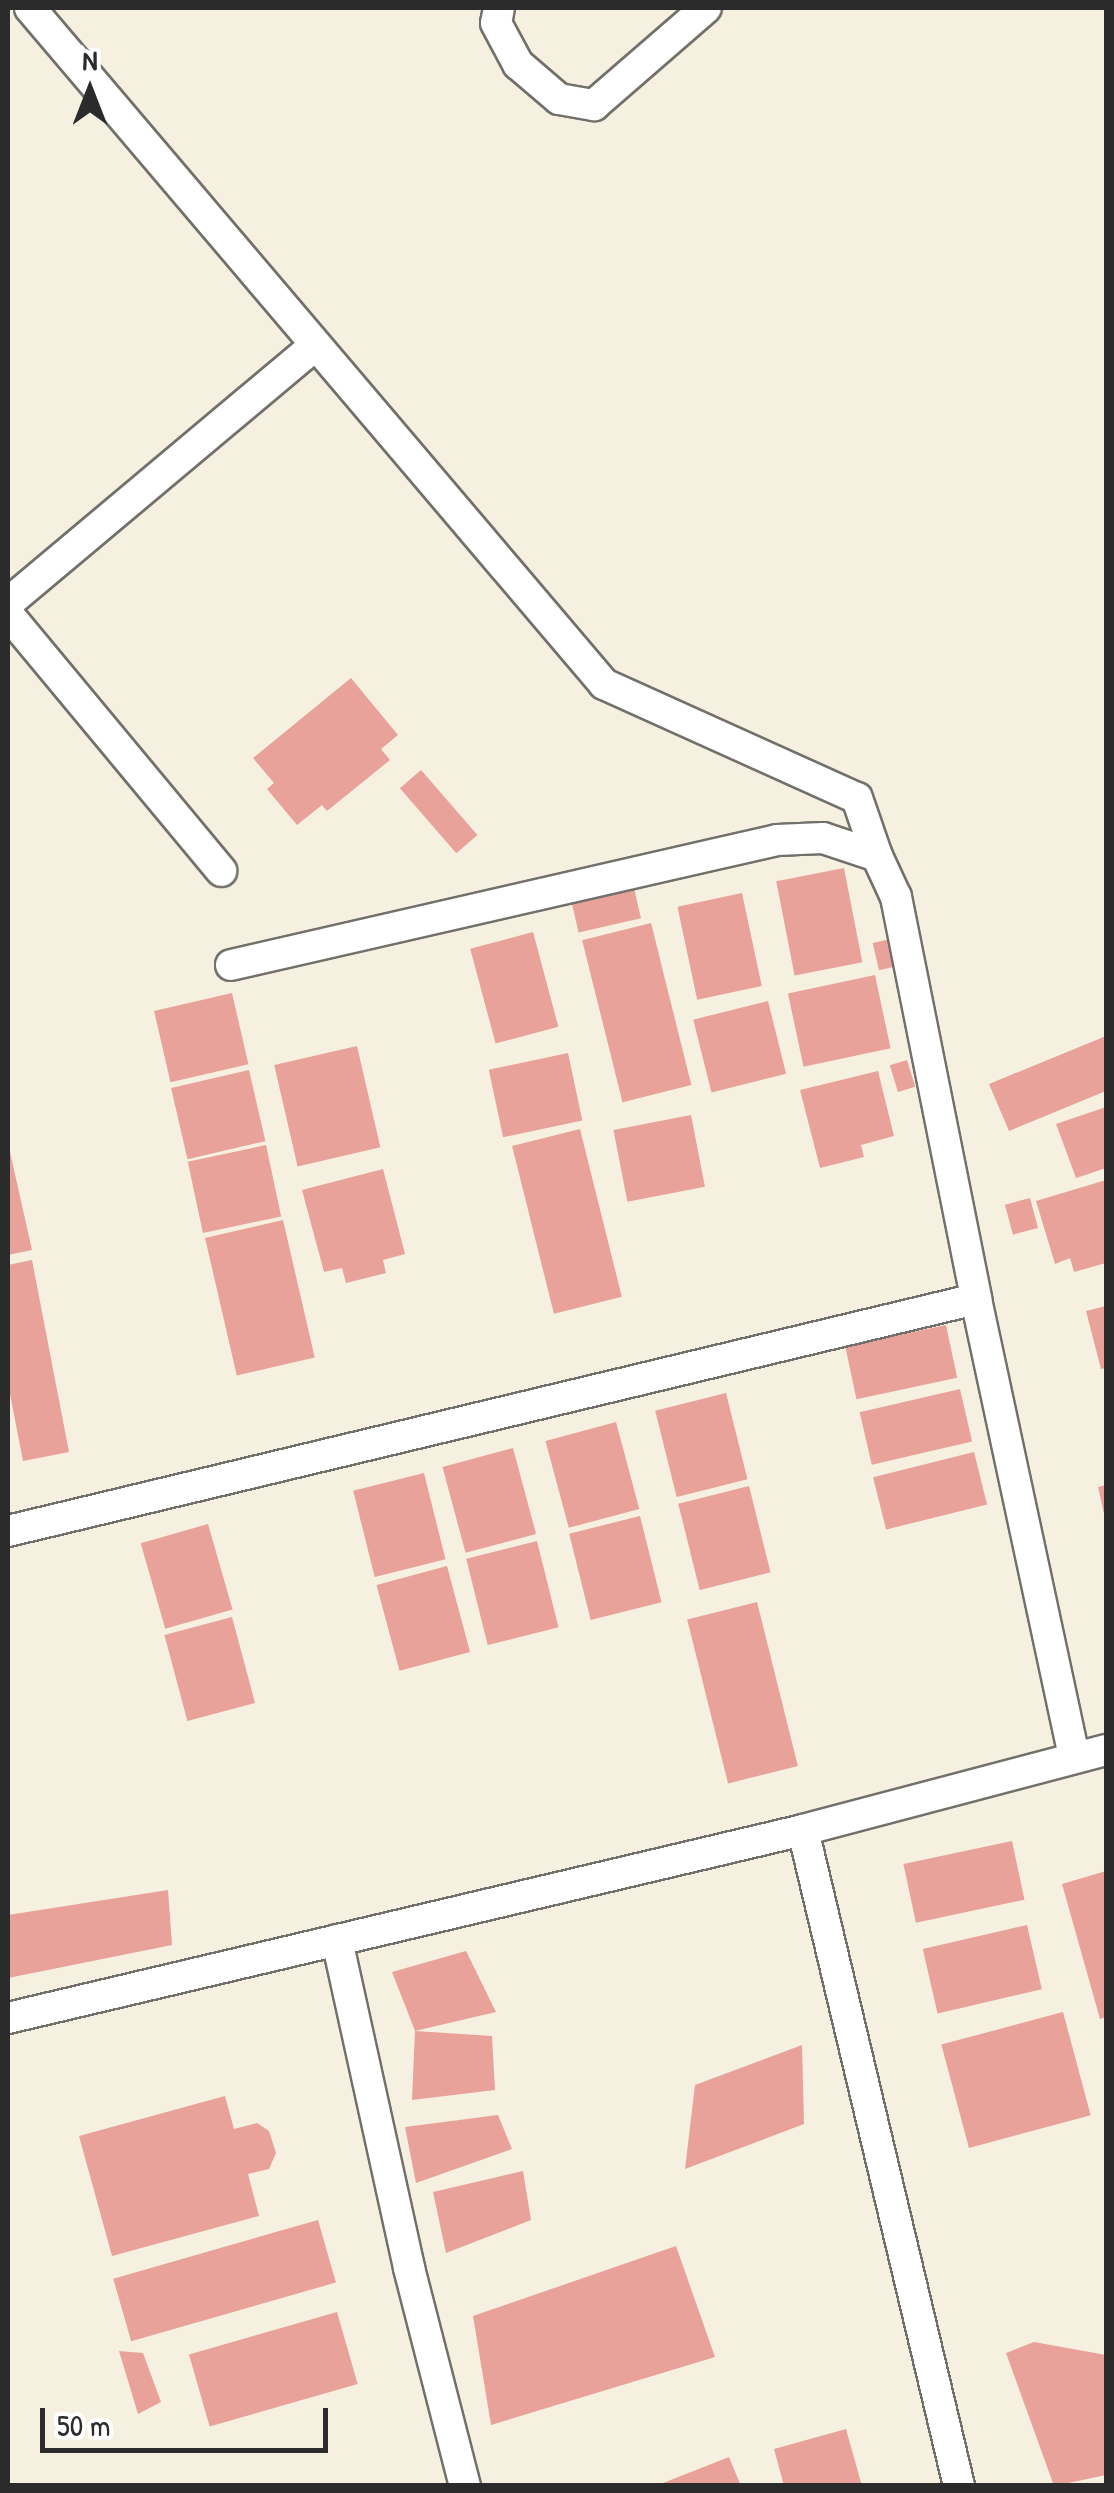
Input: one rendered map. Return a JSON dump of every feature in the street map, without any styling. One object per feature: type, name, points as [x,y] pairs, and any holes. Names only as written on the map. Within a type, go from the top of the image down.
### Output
[{"type":"street","points":[[8,28],[30,8],[604,684],[858,798],[877,856],[896,897],[976,1299],[1074,1757]]},
{"type":"street","points":[[500,8],[496,23],[518,64],[559,99],[594,106],[706,8]]},
{"type":"street","points":[[8,603],[314,346]]},
{"type":"street","points":[[8,614],[221,871]]},
{"type":"street","points":[[230,965],[777,840],[823,838],[877,856]]},
{"type":"street","points":[[8,1531],[976,1299]]},
{"type":"street","points":[[8,2018],[804,1830],[1106,1750]]},
{"type":"street","points":[[804,1830],[960,2486]]},
{"type":"street","points":[[337,1940],[408,2268],[465,2486]]},
{"type":"building","points":[[351,678],[398,735],[381,749],[390,760],[327,811],[322,805],[297,825],[267,789],[274,783],[253,758]]},
{"type":"building","points":[[421,770],[477,835],[456,853],[400,788]]},
{"type":"building","points":[[844,868],[862,962],[795,975],[776,881]]},
{"type":"building","points":[[634,888],[641,918],[579,933],[572,902]]},
{"type":"building","points":[[742,893],[762,986],[697,1000],[677,907]]},
{"type":"building","points":[[651,923],[691,1085],[623,1102],[582,940]]},
{"type":"building","points":[[533,932],[558,1027],[496,1043],[470,949]]},
{"type":"building","points":[[899,937],[905,964],[879,970],[873,943]]},
{"type":"building","points":[[875,975],[891,1048],[804,1067],[788,994]]},
{"type":"building","points":[[232,993],[248,1064],[170,1082],[154,1011]]},
{"type":"building","points":[[768,1001],[786,1074],[711,1092],[693,1020]]},
{"type":"building","points":[[1106,1036],[1106,1091],[1009,1131],[989,1084]]},
{"type":"building","points":[[357,1046],[380,1147],[298,1166],[274,1065]]},
{"type":"building","points":[[568,1053],[582,1120],[503,1137],[489,1070]]},
{"type":"building","points":[[907,1060],[915,1087],[898,1092],[890,1065]]},
{"type":"building","points":[[249,1070],[265,1141],[187,1159],[171,1088]]},
{"type":"building","points":[[878,1071],[894,1136],[861,1145],[864,1157],[820,1168],[800,1090]]},
{"type":"building","points":[[1106,1107],[1106,1168],[1076,1178],[1056,1124]]},
{"type":"building","points":[[691,1115],[705,1187],[627,1202],[613,1130]]},
{"type":"building","points":[[580,1129],[622,1297],[554,1314],[512,1146]]},
{"type":"building","points":[[8,1143],[32,1250],[8,1255]]},
{"type":"building","points":[[266,1145],[281,1216],[203,1233],[188,1162]]},
{"type":"building","points":[[383,1169],[405,1254],[383,1260],[386,1273],[346,1283],[342,1268],[324,1272],[302,1190]]},
{"type":"building","points":[[1106,1180],[1106,1263],[1074,1272],[1070,1258],[1055,1264],[1036,1201]]},
{"type":"building","points":[[1030,1198],[1038,1228],[1013,1235],[1005,1205]]},
{"type":"building","points":[[283,1220],[315,1357],[237,1375],[205,1238]]},
{"type":"building","points":[[32,1260],[69,1452],[23,1461],[8,1384],[8,1265]]},
{"type":"building","points":[[1106,1306],[1106,1368],[1101,1369],[1086,1311]]},
{"type":"building","points":[[946,1325],[957,1378],[856,1399],[845,1346]]},
{"type":"building","points":[[960,1389],[972,1442],[872,1465],[860,1412]]},
{"type":"building","points":[[726,1393],[748,1479],[677,1497],[655,1411]]},
{"type":"building","points":[[616,1422],[639,1509],[569,1528],[545,1441]]},
{"type":"building","points":[[513,1448],[536,1534],[466,1553],[442,1467]]},
{"type":"building","points":[[974,1452],[987,1504],[886,1530],[873,1477]]},
{"type":"building","points":[[424,1473],[446,1559],[375,1577],[353,1491]]},
{"type":"building","points":[[1106,1485],[1106,1518],[1105,1518],[1098,1487]]},
{"type":"building","points":[[749,1486],[771,1572],[700,1590],[678,1504]]},
{"type":"building","points":[[640,1516],[662,1602],[591,1620],[569,1534]]},
{"type":"building","points":[[208,1524],[233,1610],[165,1629],[141,1543]]},
{"type":"building","points":[[537,1541],[559,1627],[488,1645],[466,1559]]},
{"type":"building","points":[[447,1566],[470,1652],[400,1671],[376,1585]]},
{"type":"building","points":[[757,1602],[798,1766],[728,1783],[687,1619]]},
{"type":"building","points":[[232,1617],[255,1703],[187,1721],[164,1635]]},
{"type":"building","points":[[1012,1841],[1024,1900],[916,1923],[903,1864]]},
{"type":"building","points":[[1106,1871],[1106,2017],[1100,2019],[1062,1884]]},
{"type":"building","points":[[168,1890],[172,1945],[8,1978],[8,1915]]},
{"type":"building","points":[[1027,1925],[1042,1989],[938,2013],[923,1949]]},
{"type":"building","points":[[466,1951],[496,2012],[415,2031],[392,1972]]},
{"type":"building","points":[[1063,2012],[1091,2115],[969,2148],[941,2045]]},
{"type":"building","points":[[415,2031],[492,2036],[495,2090],[412,2100]]},
{"type":"building","points":[[802,2045],[804,2124],[685,2169],[695,2085]]},
{"type":"building","points":[[225,2096],[234,2129],[257,2123],[269,2131],[276,2153],[269,2169],[248,2174],[259,2216],[112,2256],[79,2136]]},
{"type":"building","points":[[498,2115],[512,2149],[416,2183],[405,2127]]},
{"type":"building","points":[[523,2171],[531,2220],[446,2253],[433,2192]]},
{"type":"building","points":[[318,2220],[336,2282],[131,2341],[113,2279]]},
{"type":"building","points":[[676,2246],[715,2357],[491,2425],[473,2316]]},
{"type":"building","points":[[337,2312],[358,2384],[210,2427],[189,2354]]},
{"type":"building","points":[[1034,2342],[1106,2355],[1106,2475],[1054,2486],[1006,2353]]},
{"type":"building","points":[[119,2351],[143,2353],[161,2402],[138,2414]]},
{"type":"building","points":[[846,2429],[862,2486],[784,2486],[774,2449]]},
{"type":"building","points":[[729,2457],[741,2486],[658,2486],[658,2485]]}]
